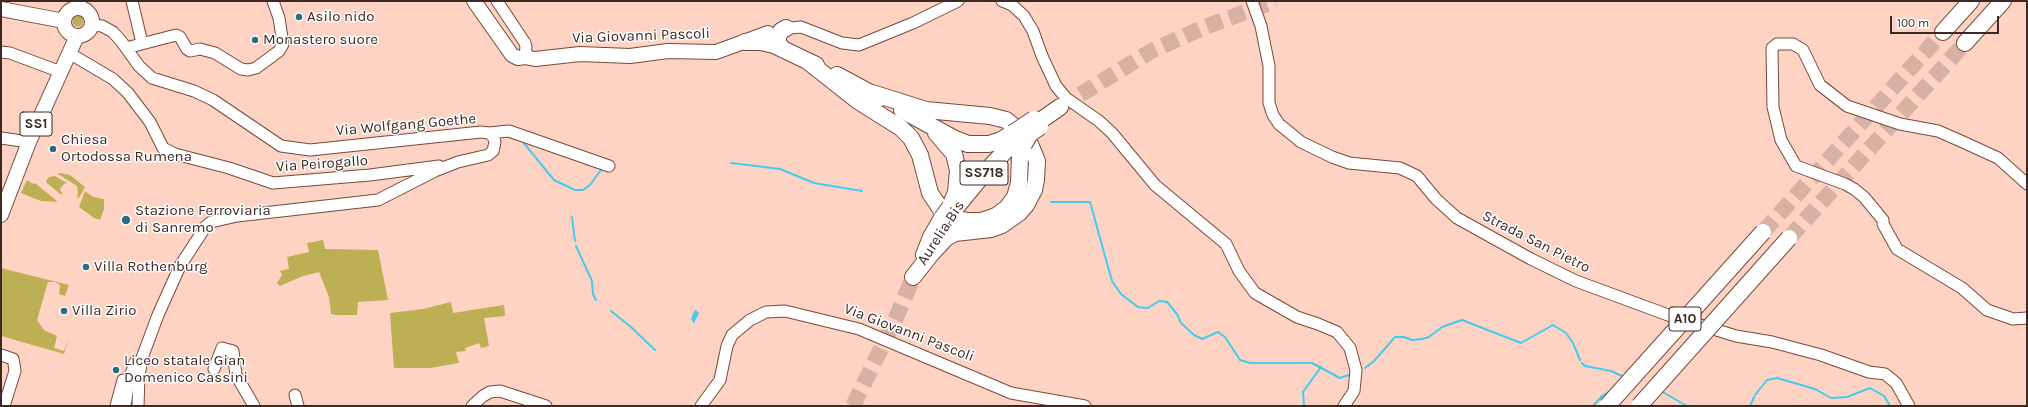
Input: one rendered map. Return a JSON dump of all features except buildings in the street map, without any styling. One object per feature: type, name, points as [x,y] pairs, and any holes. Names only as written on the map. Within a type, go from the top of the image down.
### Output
[{"type":"highway","points":[[1943,32],[1971,1]]},
{"type":"highway","points":[[1965,43],[2003,1]]},
{"type":"highway","points":[[776,44],[781,31],[786,28]]},
{"type":"highway","points":[[745,42],[776,44],[872,93],[934,131],[954,154],[958,177],[956,192],[948,214]]},
{"type":"highway","points":[[806,60],[858,101],[901,128],[911,138],[920,155],[928,187],[933,199],[940,208],[957,218],[968,221],[981,221],[996,216],[1007,208],[1015,197],[1019,183],[1020,155],[1018,138],[1001,140],[988,144],[968,144],[955,139],[906,113]]},
{"type":"highway","name":"Aurelia Bis","points":[[872,93],[926,110],[990,116],[1006,120],[1021,132],[1030,144],[1036,161],[1037,175],[1034,190],[1026,205],[1019,213],[1002,225],[991,229],[955,233],[946,238],[932,253],[912,279],[948,214],[1018,138],[1037,123],[1056,109]]},
{"type":"highway","name":"A10","points":[[1607,406],[1763,232]]},
{"type":"highway","name":"A10","points":[[1639,406],[1789,238]]},
{"type":"main road","name":"Via Giovanni Pascoli","points":[[474,1],[512,55],[518,58],[525,56],[535,59],[580,54],[630,56],[668,51],[716,52],[745,42]]},
{"type":"main road","points":[[85,5],[92,18],[92,25],[88,32],[77,36],[69,32],[64,21],[66,14],[71,10],[85,5]]},
{"type":"main road","points":[[1,9],[64,21]]},
{"type":"main road","name":"SS1","points":[[1,215],[29,142],[77,36]]},
{"type":"street","points":[[132,1],[142,43]]},
{"type":"street","points":[[126,48],[176,35],[190,51],[200,49],[215,53],[241,69],[248,70],[256,68],[280,51],[283,44],[278,18],[272,1]]},
{"type":"street","points":[[497,1],[525,44],[525,56]]},
{"type":"street","points":[[786,28],[801,27],[842,43],[859,45],[913,23],[958,1]]},
{"type":"street","points":[[1002,1],[1012,5],[1024,16],[1033,31],[1056,86],[1066,98],[1099,120],[1112,133],[1155,185],[1226,244],[1239,271],[1255,292],[1297,317],[1337,332],[1350,348],[1356,370],[1354,391],[1344,406]]},
{"type":"street","name":"Strada San Pietro","points":[[1252,1],[1261,26],[1269,66],[1269,103],[1273,115],[1279,124],[1301,142],[1332,157],[1349,163],[1400,168],[1417,176],[1436,199],[1456,218],[1531,259],[1576,281],[1668,315],[1736,336],[1772,342],[1820,355],[1869,372],[1885,374],[1896,383],[1910,406]]},
{"type":"street","name":"Via Wolfgang Goethe","points":[[92,25],[102,26],[113,32],[139,66],[152,78],[169,85],[194,91],[212,100],[281,146],[310,150],[489,133],[494,138],[495,142],[492,153],[458,162],[435,171],[378,200],[237,216],[211,222],[206,226],[180,266],[158,315],[141,364],[138,406]]},
{"type":"street","points":[[2027,184],[1998,158],[1938,131],[1900,124],[1847,106],[1820,85],[1803,50],[1793,44],[1777,44],[1772,48],[1773,107],[1782,140],[1796,166],[1854,189],[1864,197],[1883,220],[1883,224],[1897,249],[1962,288],[1987,310],[2013,319],[2027,318]]},
{"type":"street","points":[[1,52],[10,53],[61,72]]},
{"type":"street","name":"Via Peirogallo","points":[[69,53],[113,79],[128,93],[150,122],[163,148],[175,154],[229,168],[273,183],[413,170],[458,162]]},
{"type":"street","points":[[489,133],[509,131],[609,166]]},
{"type":"street","points":[[1,138],[29,142]]},
{"type":"street","name":"Via Giovanni Pascoli","points":[[701,406],[720,380],[727,346],[732,335],[750,320],[766,312],[785,311],[859,329],[1012,393],[1085,406]]},
{"type":"street","points":[[214,368],[222,348],[233,351],[236,375],[252,402],[263,406]]},
{"type":"street","points":[[1,355],[14,359],[15,371],[4,406]]},
{"type":"street","points":[[116,406],[132,364],[125,406]]},
{"type":"street","points":[[472,406],[490,392],[500,391],[546,406]]},
{"type":"street","points":[[295,395],[298,406]]},
{"type":"shaded area","points":[[76,16],[80,16],[82,17],[82,25],[76,26],[73,23],[73,19]]},
{"type":"shaded area","points":[[58,174],[70,175],[85,187],[77,199],[77,186]]},
{"type":"shaded area","points":[[55,176],[67,183],[60,189],[63,195],[46,181],[49,177]]},
{"type":"shaded area","points":[[27,180],[33,184],[35,183],[58,202],[41,201],[21,193]]},
{"type":"shaded area","points":[[85,191],[93,197],[104,199],[104,209],[100,220],[94,218],[79,207]]},
{"type":"shaded area","points":[[323,240],[325,249],[378,250],[388,300],[358,302],[357,315],[337,315],[331,314],[329,297],[319,272],[303,276],[280,286],[277,283],[282,275],[280,271],[289,269],[287,257],[309,252],[307,243]]},
{"type":"shaded area","points":[[1,268],[69,285],[65,296],[59,294],[60,285],[55,282],[48,282],[37,320],[44,330],[57,336],[54,348],[64,351],[69,337],[64,354],[1,336]]},
{"type":"shaded area","points":[[451,302],[453,313],[504,305],[505,316],[484,318],[489,346],[481,348],[479,343],[465,348],[466,351],[456,352],[459,363],[431,368],[394,368],[390,313],[423,309]]},
{"type":"water","points":[[696,310],[699,313],[694,323],[691,320],[694,311]]},
{"type":"waterway","points":[[506,136],[515,139]]},
{"type":"waterway","points":[[523,142],[554,180],[575,190],[583,190],[590,185],[601,170]]},
{"type":"waterway","points":[[731,163],[780,169],[814,183],[862,191]]},
{"type":"waterway","points":[[1051,202],[1090,202],[1112,281],[1121,294],[1138,307],[1148,308],[1159,301],[1167,302],[1177,314],[1181,323],[1194,335],[1202,339],[1218,332],[1225,337],[1240,360],[1250,363],[1312,363],[1340,378],[1352,374]]},
{"type":"waterway","points":[[572,217],[575,241]]},
{"type":"waterway","points":[[576,246],[592,281],[593,294],[596,300]]},
{"type":"waterway","points":[[611,311],[631,327],[655,350]]},
{"type":"waterway","points":[[1365,368],[1374,361],[1395,337],[1404,337],[1412,340],[1422,339],[1429,337],[1442,327],[1462,320],[1521,343],[1553,325],[1566,333],[1573,343],[1580,360]]},
{"type":"waterway","points":[[1582,363],[1585,366],[1611,371],[1624,377]]},
{"type":"waterway","points":[[1304,406],[1303,392],[1321,367]]},
{"type":"waterway","points":[[1755,395],[1767,380],[1777,378],[1815,389],[1831,398],[1847,397],[1870,388],[1884,396],[1890,406]]},
{"type":"waterway","points":[[1593,406],[1602,396],[1610,391]]},
{"type":"waterway","points":[[1661,391],[1687,406]]},
{"type":"waterway","points":[[1750,406],[1754,397]]},
{"type":"tunnel","points":[[1060,107],[1153,50],[1205,27],[1275,1]]},
{"type":"tunnel","points":[[1763,232],[1943,32]]},
{"type":"tunnel","points":[[1789,238],[1965,43]]},
{"type":"tunnel","points":[[853,406],[896,318],[912,280]]},
{"type":"place","name":"Asilo nido","points":[[299,17]]},
{"type":"place","name":"Monastero suore","points":[[255,40]]},
{"type":"place","name":"Chiesa Ortodossa Rumena","points":[[53,149]]},
{"type":"place","name":"Stazione Ferroviaria di Sanremo","points":[[126,220]]},
{"type":"place","name":"Villa Rothenburg","points":[[86,267]]},
{"type":"place","name":"Villa Zirio","points":[[64,311]]},
{"type":"place","name":"Liceo statale Gian Domenico Cassini","points":[[116,370]]}]
